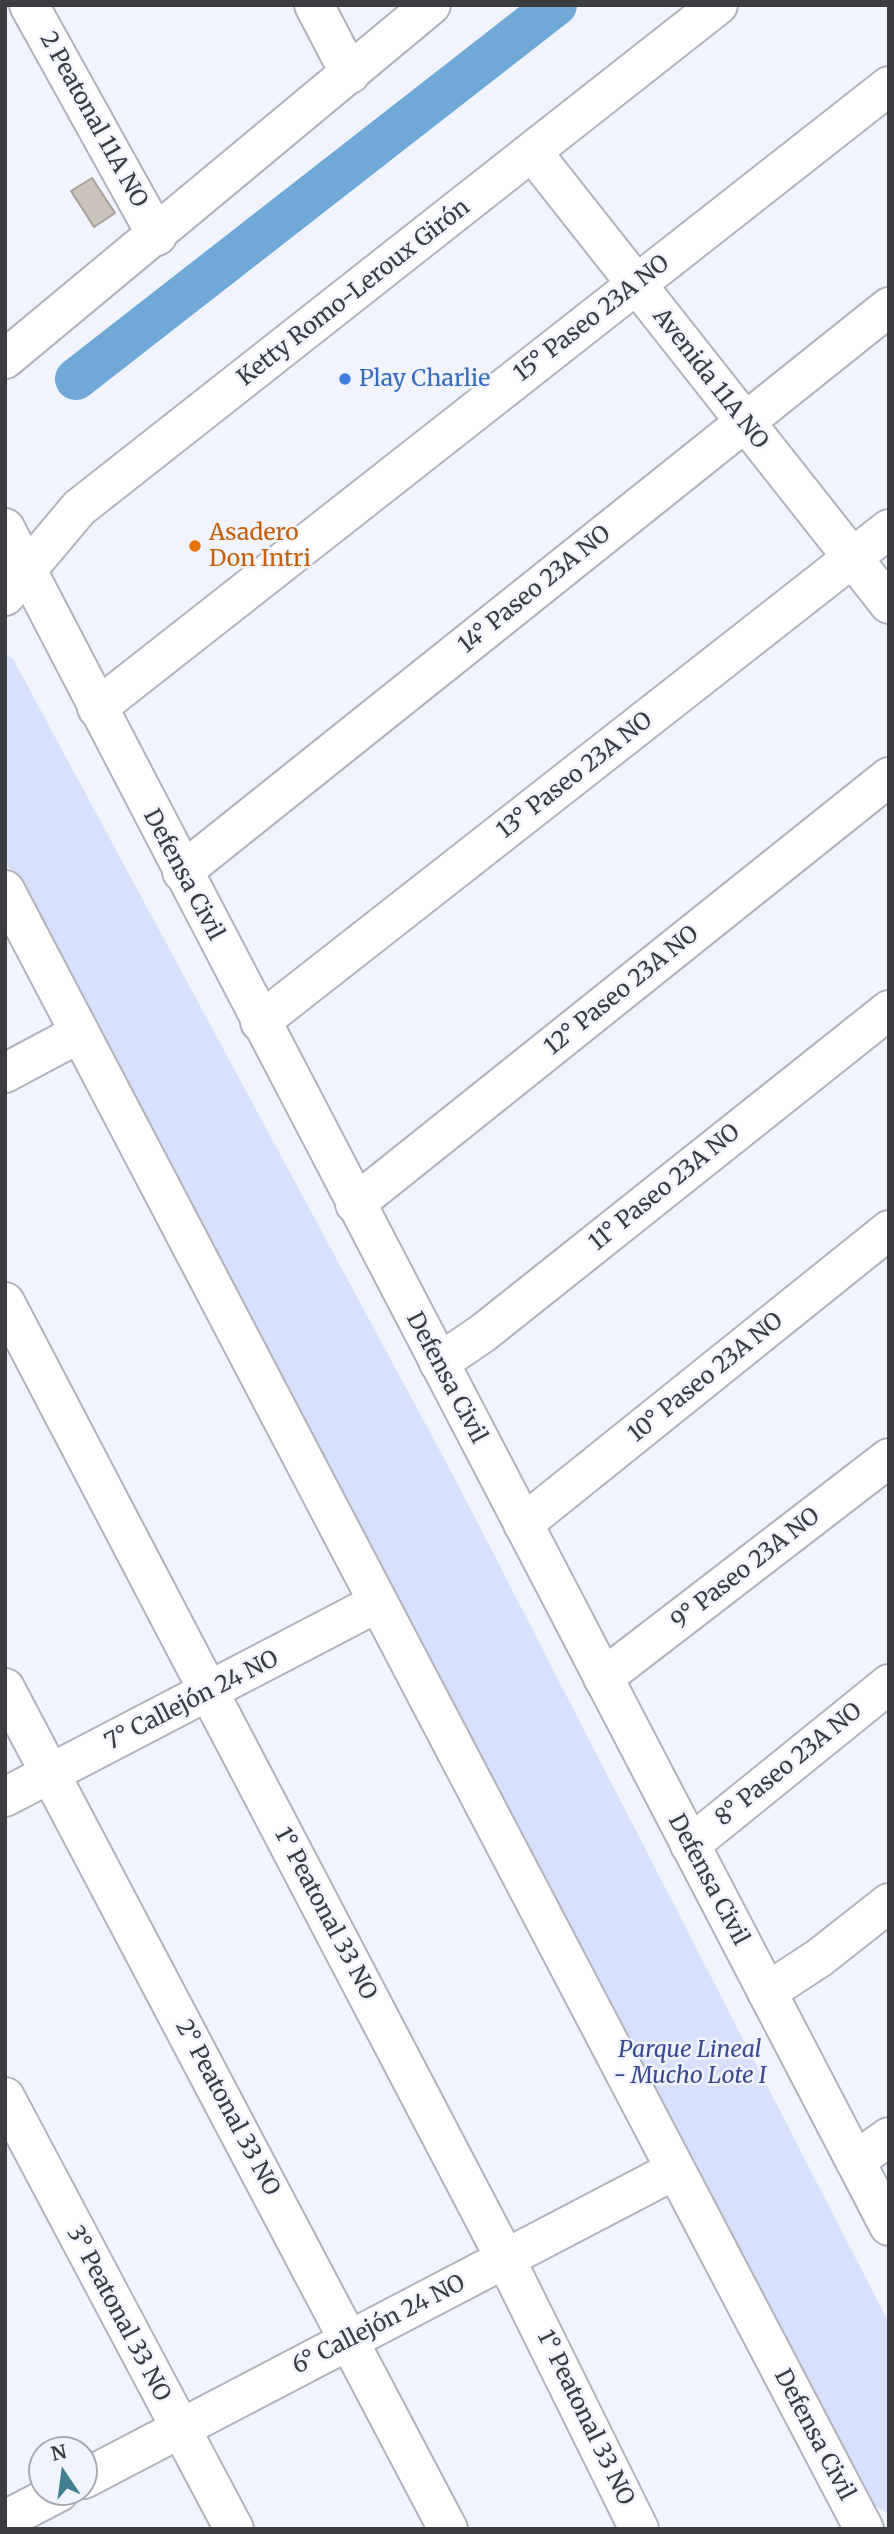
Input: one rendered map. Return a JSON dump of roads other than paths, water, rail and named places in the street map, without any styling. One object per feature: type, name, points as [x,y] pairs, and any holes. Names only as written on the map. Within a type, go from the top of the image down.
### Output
[{"type":"street","name":"2 Peatonal 11A NO","points":[[29,5],[157,236]]},
{"type":"street","points":[[314,5],[350,74]]},
{"type":"street","points":[[5,359],[157,236],[431,5]]},
{"type":"street","name":"Ketty Romo-Leroux Girón","points":[[17,583],[79,508],[718,5]]},
{"type":"street","name":"15° Paseo 23A NO","points":[[97,708],[889,86]]},
{"type":"street","name":"Avenida 11A NO","points":[[533,153],[889,604]]},
{"type":"street","name":"14° Paseo 23A NO","points":[[182,872],[889,307]]},
{"type":"street","name":"Defensa Civil","points":[[5,528],[17,583],[97,708],[889,2226]]},
{"type":"street","name":"13° Paseo 23A NO","points":[[260,1022],[889,529]]},
{"type":"street","name":"12° Paseo 23A NO","points":[[355,1205],[889,777]]},
{"type":"street","name":"Defensa Civil","points":[[5,890],[673,2171],[864,2529]]},
{"type":"street","name":"11° Paseo 23A NO","points":[[439,1363],[483,1333],[889,1010]]},
{"type":"street","points":[[5,1073],[80,1033]]},
{"type":"street","name":"10° Paseo 23A NO","points":[[523,1524],[889,1230]]},
{"type":"street","name":"1° Peatonal 33 NO","points":[[5,1302],[506,2260],[639,2529]]},
{"type":"street","name":"9° Paseo 23A NO","points":[[603,1678],[889,1458]]},
{"type":"street","name":"7° Callejón 24 NO","points":[[5,1797],[210,1693],[377,1603]]},
{"type":"street","name":"8° Paseo 23A NO","points":[[690,1845],[889,1684]]},
{"type":"street","name":"2° Peatonal 33 NO","points":[[5,1688],[448,2529]]},
{"type":"street","points":[[767,1992],[819,1958],[889,1903]]},
{"type":"street","name":"3° Peatonal 33 NO","points":[[5,2097],[234,2529]]},
{"type":"street","points":[[855,2161],[889,2137]]},
{"type":"street","name":"6° Callejón 24 NO","points":[[98,2472],[673,2171]]},
{"type":"waterway","points":[[76,379],[556,5]]},
{"type":"place","name":"Play Charlie","points":[[345,379]]},
{"type":"place","name":"Asadero Don Intri","points":[[195,546]]},
{"type":"park label","name":"Parque Lineal - Mucho Lote I","points":[[690,2063]]}]
